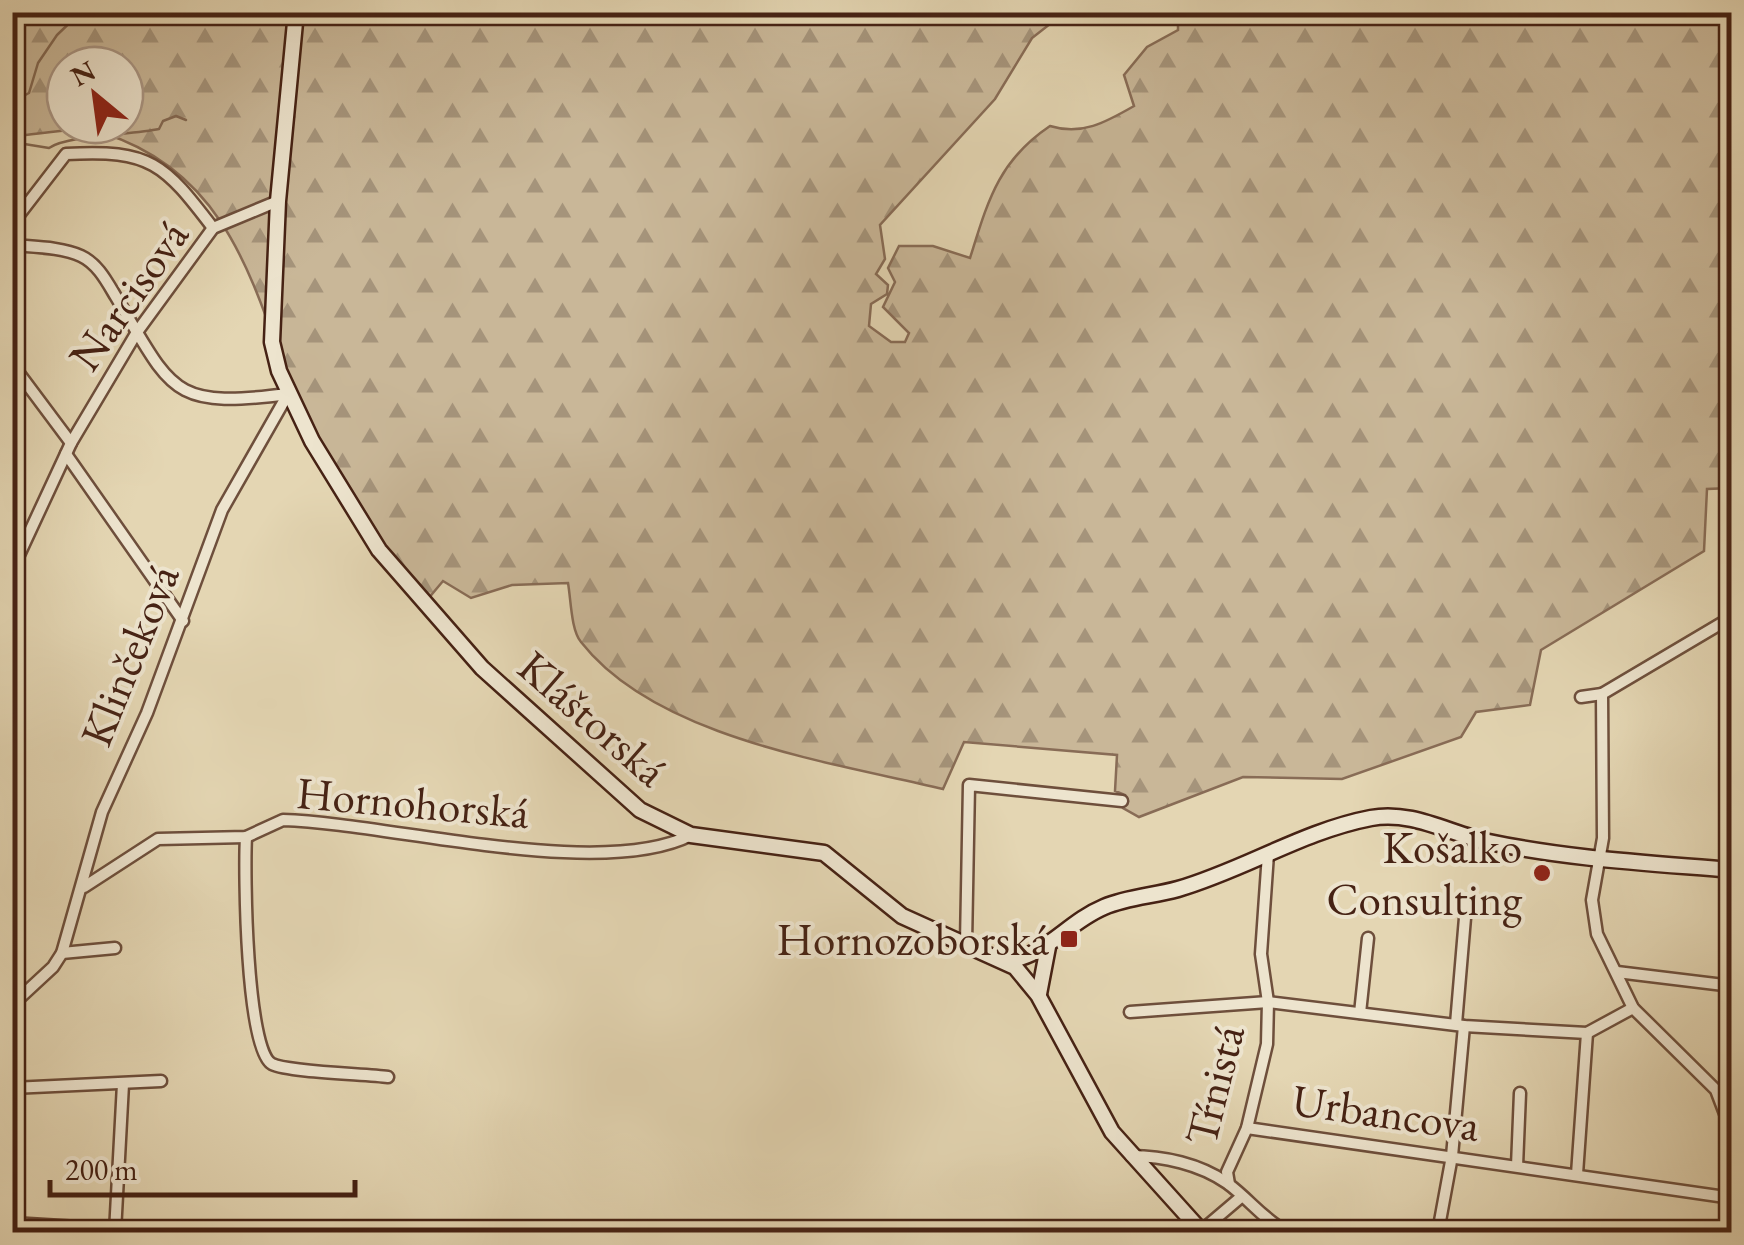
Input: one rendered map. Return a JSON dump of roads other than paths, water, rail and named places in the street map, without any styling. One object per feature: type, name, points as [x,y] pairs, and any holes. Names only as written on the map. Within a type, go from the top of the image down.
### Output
[{"type":"street","name":"Kláštorská","points":[[296,12],[278,201],[272,342],[288,394],[353,514],[415,595],[482,668],[616,791],[655,819],[691,835],[824,852],[902,916],[1006,962],[1038,995],[1105,1120],[1130,1156],[1202,1232]]},
{"type":"street","points":[[12,224],[66,154],[126,154],[152,163],[175,178],[213,228]]},
{"type":"street","name":"Narcisová","points":[[13,569],[68,449],[137,332],[213,228],[278,201]]},
{"type":"street","points":[[12,245],[81,256],[101,273],[166,378],[185,393],[211,401],[288,394]]},
{"type":"street","points":[[12,364],[184,620]]},
{"type":"street","name":"Klinčeková","points":[[12,1004],[62,953],[102,812],[184,620],[222,510],[288,394]]},
{"type":"street","points":[[1581,697],[1602,694],[1732,617]]},
{"type":"street","points":[[1602,694],[1602,838],[1592,900],[1597,934],[1633,1008],[1716,1090],[1732,1132]]},
{"type":"street","points":[[966,943],[969,785],[1122,801]]},
{"type":"street","points":[[1006,962],[1029,958],[1048,947],[1070,926],[1105,906],[1178,889],[1340,825],[1376,817],[1411,818],[1486,841],[1598,860],[1732,870]]},
{"type":"street","name":"Hornohorská","points":[[83,887],[158,839],[246,838],[283,820],[543,849],[628,851],[669,846],[691,835]]},
{"type":"street","points":[[246,838],[243,887],[253,1008],[264,1057],[273,1065],[296,1069],[388,1077]]},
{"type":"street","name":"Tŕnistá","points":[[1229,1184],[1227,1172],[1247,1128],[1268,1044],[1268,1002],[1260,954],[1268,854]]},
{"type":"street","points":[[1438,1232],[1452,1156],[1466,906]]},
{"type":"street","points":[[1360,1013],[1368,938]]},
{"type":"street","points":[[1038,995],[1048,947]]},
{"type":"street","points":[[62,953],[115,948]]},
{"type":"street","points":[[1617,972],[1732,986]]},
{"type":"street","points":[[1268,1002],[1460,1025],[1588,1033],[1633,1008]]},
{"type":"street","name":"Tŕnistá","points":[[1130,1012],[1268,1002]]},
{"type":"street","points":[[1577,1174],[1588,1033]]},
{"type":"street","points":[[12,1088],[161,1081]]},
{"type":"street","points":[[116,1232],[123,1084]]},
{"type":"street","name":"Urbancova","points":[[1517,1166],[1520,1093]]},
{"type":"street","name":"Urbancova","points":[[1247,1128],[1732,1198]]},
{"type":"street","points":[[1130,1156],[1163,1158],[1205,1171],[1229,1184],[1262,1218],[1287,1232]]},
{"type":"street","points":[[1202,1232],[1241,1196]]},
{"type":"street","points":[[12,1223],[78,1227],[78,1232]]},
{"type":"waterway","points":[[12,102],[29,93],[38,63],[57,35],[81,12]]},
{"type":"waterway","points":[[12,142],[49,148],[85,138],[159,129],[163,121],[176,116],[186,120]]},
{"type":"place","name":"Košalko Consulting","points":[[1542,873]]},
{"type":"place","name":"Hornozoborská","points":[[1069,939]]}]
